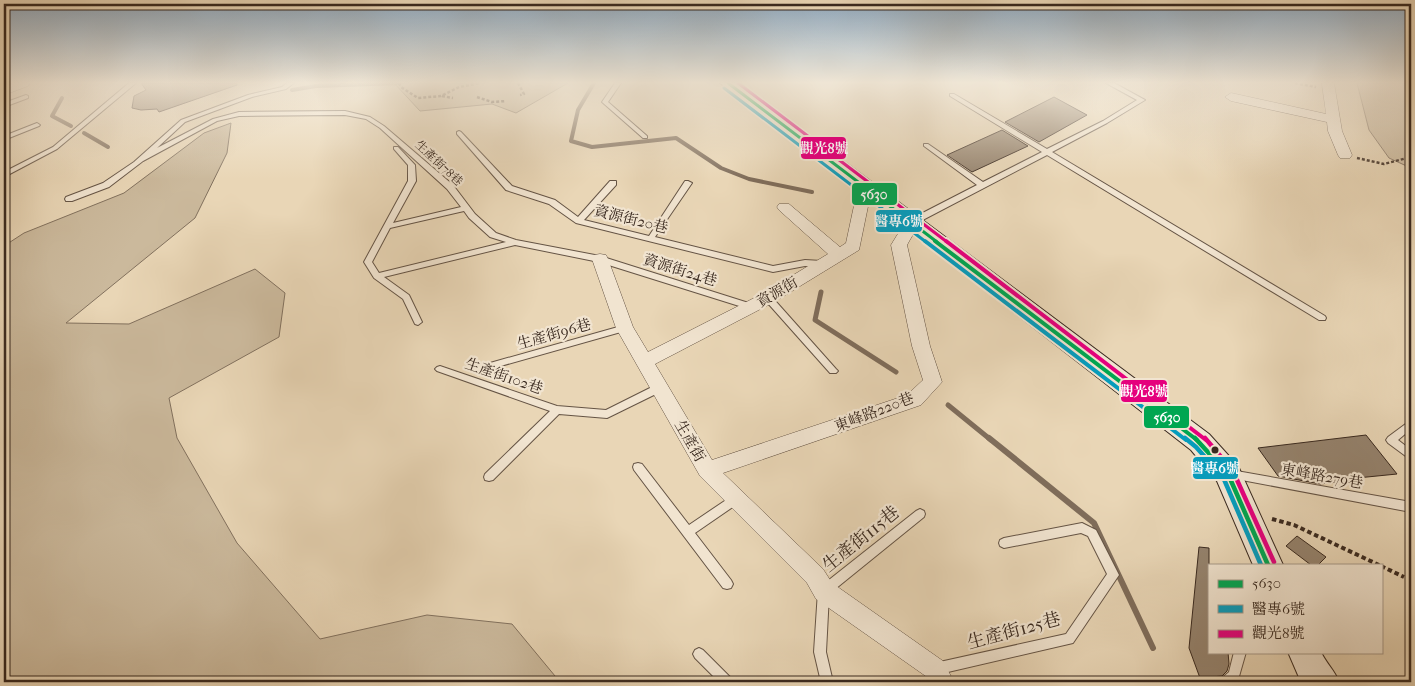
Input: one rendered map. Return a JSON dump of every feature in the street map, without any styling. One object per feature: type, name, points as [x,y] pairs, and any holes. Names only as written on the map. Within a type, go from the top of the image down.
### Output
[{"type":"main road","points":[[770,115],[1200,442],[1228,474],[1265,562]]},
{"type":"main road","points":[[1305,654],[1313,671],[1323,682]]},
{"type":"street","points":[[1315,115],[1333,119]]},
{"type":"street","points":[[1332,115],[1335,131],[1345,155]]},
{"type":"street","name":"資源街","points":[[644,362],[752,307],[853,246],[865,187]]},
{"type":"street","points":[[784,207],[832,260]]},
{"type":"street","name":"東峰路220巷","points":[[707,470],[914,400],[934,382],[920,346],[898,245],[912,222]]},
{"type":"street","name":"生產街","points":[[600,259],[625,328],[707,470],[816,576],[824,591],[938,676]]},
{"type":"lane","points":[[4,175],[55,148],[95,115]]},
{"type":"lane","points":[[69,200],[106,185],[138,161],[183,121],[199,115]]},
{"type":"lane","name":"生產街78巷","points":[[138,161],[215,120],[235,115]]},
{"type":"lane","name":"生產街78巷","points":[[354,115],[368,118],[382,127],[450,187],[472,216],[493,235],[515,242],[600,259]]},
{"type":"lane","points":[[620,115],[645,136]]},
{"type":"lane","points":[[985,115],[1322,318]]},
{"type":"lane","points":[[912,222],[1117,115]]},
{"type":"lane","points":[[4,138],[37,124]]},
{"type":"lane","name":"資源街20巷","points":[[459,133],[509,188],[552,202],[579,221],[773,268],[832,260]]},
{"type":"lane","points":[[926,146],[982,185]]},
{"type":"lane","name":"生產街78巷","points":[[396,148],[411,165],[412,181],[368,262],[377,276],[515,242]]},
{"type":"lane","points":[[579,221],[614,183]]},
{"type":"lane","points":[[650,238],[688,183]]},
{"type":"lane","name":"生產街78巷","points":[[389,226],[467,208]]},
{"type":"lane","name":"資源街24巷","points":[[600,259],[752,307]]},
{"type":"lane","points":[[377,276],[406,297],[418,322]]},
{"type":"lane","points":[[768,298],[833,371]]},
{"type":"lane","name":"生產街96巷","points":[[490,366],[625,328]]},
{"type":"lane","name":"生產街102巷","points":[[440,369],[557,410],[606,414],[659,388]]},
{"type":"lane","name":"生產街102巷","points":[[489,477],[557,410]]},
{"type":"lane","points":[[1411,424],[1392,440],[1411,456]]},
{"type":"lane","points":[[638,468],[727,584]]},
{"type":"lane","name":"東峰路279巷","points":[[1228,474],[1411,507]]},
{"type":"lane","points":[[688,532],[736,499]]},
{"type":"lane","name":"生產街115巷","points":[[824,591],[920,514]]},
{"type":"lane","name":"生產街125巷","points":[[938,676],[1069,639],[1113,575],[1092,533],[1082,528],[1004,543]]},
{"type":"lane","points":[[824,591],[820,652],[827,682]]},
{"type":"lane","points":[[698,654],[727,682]]},
{"type":"lane","points":[[1226,682],[1234,676],[1240,654]]},
{"type":"path","points":[[1345,155],[1378,165],[1394,164],[1411,157]]},
{"type":"path","points":[[1244,512],[1294,525],[1378,564]]},
{"type":"path","points":[[1382,566],[1404,577]]},
{"type":"shaded area","points":[[1365,115],[1411,115],[1411,168],[1389,158],[1369,130]]},
{"type":"shaded area","points":[[231,123],[227,153],[195,218],[66,323],[129,324],[255,269],[285,293],[279,337],[169,398],[177,438],[237,543],[320,639],[427,615],[512,624],[560,682],[4,682],[4,246],[24,233],[124,193],[204,133]]},
{"type":"building","points":[[1019,115],[1087,115],[1039,142],[1005,122]]},
{"type":"building","points":[[1002,130],[1028,146],[972,172],[947,155]]},
{"type":"building","points":[[1366,435],[1397,474],[1337,480],[1338,482],[1320,484],[1278,476],[1258,448]]},
{"type":"building","points":[[1297,536],[1326,557],[1319,564],[1310,564],[1286,546]]},
{"type":"building","points":[[1199,547],[1209,548],[1208,654],[1228,654],[1229,664],[1227,671],[1222,676],[1200,678],[1189,648]]},
{"type":"waterway","points":[[53,115],[71,126]]},
{"type":"waterway","points":[[577,115],[571,141],[592,147],[676,138],[721,168],[749,179],[812,192]]},
{"type":"waterway","points":[[84,133],[108,147]]},
{"type":"waterway","points":[[821,292],[815,320],[896,372]]},
{"type":"waterway","points":[[948,405],[991,440]]},
{"type":"waterway","points":[[989,438],[1094,523],[1153,648]]},
{"type":"transit line","name":"醫專6號","points":[[760,115],[1196,447],[1223,477],[1261,564]]},
{"type":"transit line","name":"5630","points":[[770,115],[1200,442],[1228,474],[1268,564]]},
{"type":"transit line","name":"觀光8號","points":[[780,115],[1204,437],[1233,471],[1274,562]]}]
